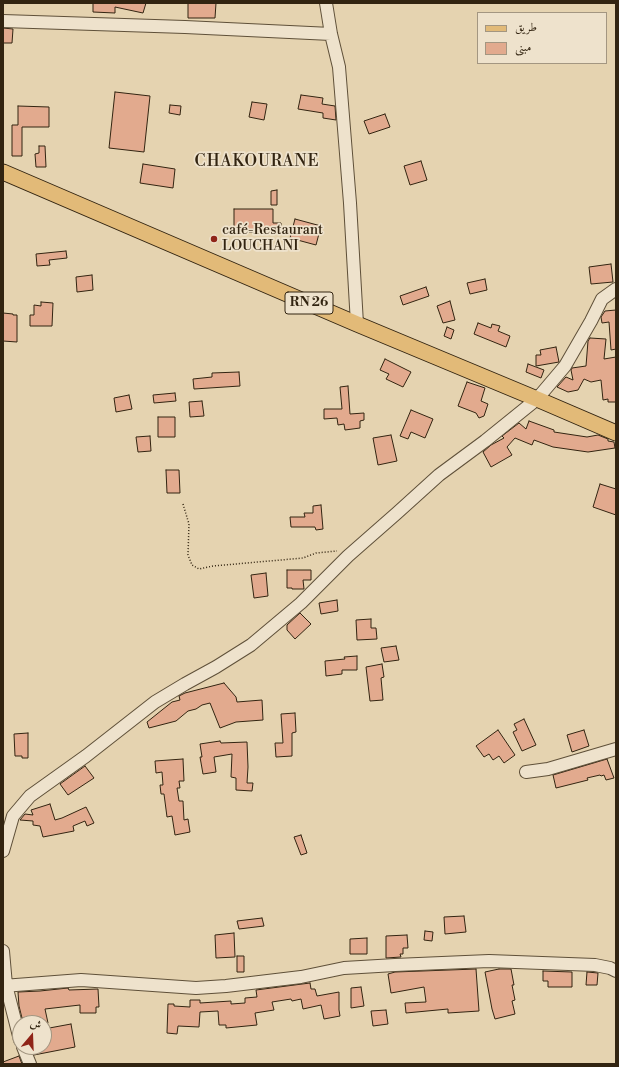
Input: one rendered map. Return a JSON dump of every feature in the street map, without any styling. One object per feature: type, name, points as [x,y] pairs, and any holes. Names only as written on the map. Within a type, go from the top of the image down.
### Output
[{"type":"main road","name":"RN 26","points":[[3,172],[616,433]]},
{"type":"street","points":[[326,3],[331,34],[339,67],[357,324]]},
{"type":"street","points":[[3,21],[185,27],[331,34]]},
{"type":"street","points":[[3,851],[13,816],[30,796],[86,756],[155,702],[251,646],[301,603],[348,556],[439,475],[485,442],[538,399],[566,366],[602,299],[616,289]]},
{"type":"street","points":[[526,772],[548,769],[616,749]]},
{"type":"street","points":[[3,951],[5,985],[13,1015]]},
{"type":"street","points":[[5,985],[81,980],[196,988],[301,977],[344,968],[488,961],[595,965],[610,968],[616,971]]},
{"type":"path","points":[[183,504],[189,524],[188,555],[192,565],[199,569],[213,566],[303,558],[316,553],[336,551],[348,556]]},
{"type":"building","points":[[93,3],[146,3],[143,13],[115,7],[115,13],[93,12]]},
{"type":"building","points":[[188,3],[216,3],[215,18],[188,18]]},
{"type":"building","points":[[3,28],[13,29],[12,43],[3,43]]},
{"type":"building","points":[[115,92],[150,96],[144,152],[109,148]]},
{"type":"building","points":[[301,95],[323,98],[322,104],[335,106],[336,120],[323,118],[323,113],[298,109]]},
{"type":"building","points":[[252,102],[267,104],[264,120],[249,117]]},
{"type":"building","points":[[170,105],[181,106],[180,115],[169,113]]},
{"type":"building","points":[[18,106],[49,107],[49,127],[22,127],[22,156],[12,156],[12,125],[18,125]]},
{"type":"building","points":[[385,114],[390,127],[369,134],[364,121]]},
{"type":"building","points":[[39,146],[45,146],[46,167],[36,167],[35,154],[39,153]]},
{"type":"building","points":[[421,161],[427,180],[410,185],[404,166]]},
{"type":"building","points":[[143,164],[175,169],[173,188],[140,183]]},
{"type":"building","points":[[277,190],[277,205],[271,205],[271,191]]},
{"type":"building","points":[[234,209],[273,209],[273,223],[281,223],[281,233],[234,232]]},
{"type":"building","points":[[295,219],[321,226],[316,245],[290,238]]},
{"type":"building","points":[[66,251],[67,258],[49,260],[50,265],[37,266],[36,254]]},
{"type":"building","points":[[611,264],[613,282],[591,284],[589,267]]},
{"type":"building","points":[[92,275],[93,290],[77,292],[76,277]]},
{"type":"building","points":[[485,279],[487,290],[470,294],[467,283]]},
{"type":"building","points":[[426,287],[429,296],[403,305],[400,296]]},
{"type":"building","points":[[450,301],[455,320],[443,323],[437,306]]},
{"type":"building","points":[[41,302],[53,303],[52,326],[30,326],[30,315],[34,315],[34,305],[41,306]]},
{"type":"building","points":[[616,310],[616,349],[611,350],[609,322],[602,323],[601,317],[605,311]]},
{"type":"building","points":[[3,313],[17,315],[17,342],[3,341]]},
{"type":"building","points":[[478,323],[491,328],[492,324],[500,326],[498,331],[510,336],[506,347],[474,334]]},
{"type":"building","points":[[447,327],[454,330],[451,339],[444,336]]},
{"type":"building","points":[[590,338],[606,339],[604,359],[616,357],[616,402],[608,402],[608,399],[603,400],[601,380],[591,382],[584,379],[578,390],[568,392],[557,387],[566,377],[573,380],[572,368],[586,366],[588,341]]},
{"type":"building","points":[[556,347],[559,362],[536,366],[536,355],[541,355],[540,350]]},
{"type":"building","points":[[385,359],[411,372],[403,387],[386,379],[389,374],[380,370]]},
{"type":"building","points":[[528,364],[544,370],[541,378],[526,372]]},
{"type":"building","points":[[239,372],[240,386],[194,389],[193,379],[212,377],[212,373]]},
{"type":"building","points":[[467,382],[485,388],[481,401],[488,404],[484,416],[479,418],[476,413],[458,406]]},
{"type":"building","points":[[348,386],[350,414],[364,413],[364,420],[360,421],[360,428],[345,430],[344,424],[338,425],[337,418],[324,419],[324,409],[342,409],[340,387]]},
{"type":"building","points":[[175,393],[176,401],[154,403],[153,395]]},
{"type":"building","points":[[129,395],[132,409],[116,412],[114,398]]},
{"type":"building","points":[[202,401],[204,416],[190,417],[189,402]]},
{"type":"building","points":[[411,410],[433,419],[425,438],[411,432],[408,439],[400,436]]},
{"type":"building","points":[[158,417],[175,417],[175,437],[158,437]]},
{"type":"building","points":[[529,421],[554,430],[554,432],[587,437],[598,435],[608,439],[608,441],[614,442],[615,448],[588,452],[553,447],[534,440],[532,445],[515,438],[507,447],[512,455],[491,467],[483,452],[491,445],[504,438],[502,436],[519,423],[526,429]]},
{"type":"building","points":[[391,435],[397,461],[378,465],[373,438]]},
{"type":"building","points":[[150,436],[151,451],[138,452],[136,437]]},
{"type":"building","points":[[166,470],[179,470],[180,493],[167,493]]},
{"type":"building","points":[[600,484],[616,489],[616,515],[593,507]]},
{"type":"building","points":[[321,505],[323,529],[316,530],[315,527],[291,527],[290,517],[305,517],[304,513],[313,513],[313,506]]},
{"type":"building","points":[[287,570],[311,570],[311,580],[303,580],[304,589],[287,588]]},
{"type":"building","points":[[266,573],[268,596],[254,598],[251,575]]},
{"type":"building","points":[[337,600],[338,611],[321,614],[319,603]]},
{"type":"building","points":[[300,613],[311,624],[295,639],[287,630],[287,625]]},
{"type":"building","points":[[371,619],[371,628],[376,628],[377,639],[357,640],[356,620]]},
{"type":"building","points":[[396,646],[399,660],[384,662],[381,648]]},
{"type":"building","points":[[357,656],[357,670],[342,670],[342,674],[326,676],[325,661]]},
{"type":"building","points":[[382,664],[384,677],[381,678],[383,700],[370,701],[366,667]]},
{"type":"building","points":[[224,683],[236,697],[237,702],[262,700],[263,720],[236,722],[220,728],[210,703],[188,711],[176,721],[149,728],[147,722],[172,702],[180,700],[179,696],[185,693]]},
{"type":"building","points":[[295,713],[296,732],[292,733],[292,756],[276,757],[275,743],[283,743],[281,714]]},
{"type":"building","points":[[524,719],[536,745],[522,751],[513,732],[517,730],[514,724]]},
{"type":"building","points":[[498,730],[515,755],[504,763],[499,756],[493,760],[489,754],[484,757],[476,746]]},
{"type":"building","points":[[584,730],[589,746],[572,752],[567,735]]},
{"type":"building","points":[[28,733],[28,758],[15,756],[14,734]]},
{"type":"building","points":[[220,741],[221,743],[247,742],[247,783],[253,783],[252,791],[236,790],[236,778],[231,777],[232,754],[214,757],[216,772],[203,774],[200,757],[202,757],[200,744]]},
{"type":"building","points":[[183,759],[184,781],[179,781],[180,788],[177,788],[179,801],[183,801],[184,820],[188,819],[190,832],[175,835],[172,816],[167,817],[164,794],[161,794],[160,785],[163,785],[162,772],[156,773],[155,761]]},
{"type":"building","points":[[607,759],[614,778],[606,780],[604,775],[600,775],[587,778],[588,780],[556,788],[553,775]]},
{"type":"building","points":[[85,766],[94,778],[68,795],[60,784]]},
{"type":"building","points":[[50,804],[55,820],[86,807],[94,823],[87,826],[85,821],[73,826],[74,831],[43,837],[40,826],[33,825],[33,821],[20,820],[25,814],[33,815],[31,810]]},
{"type":"building","points":[[301,835],[307,853],[301,855],[294,837]]},
{"type":"building","points":[[464,916],[466,932],[445,934],[444,917]]},
{"type":"building","points":[[262,918],[264,926],[239,929],[237,921]]},
{"type":"building","points":[[425,931],[433,932],[432,941],[424,940]]},
{"type":"building","points":[[234,933],[235,957],[216,958],[215,935]]},
{"type":"building","points":[[407,935],[408,948],[403,948],[403,954],[400,954],[401,957],[386,958],[386,936]]},
{"type":"building","points":[[367,938],[367,954],[350,954],[350,939]]},
{"type":"building","points":[[237,956],[244,956],[244,972],[237,972]]},
{"type":"building","points":[[476,969],[479,1011],[448,1013],[448,1009],[406,1013],[405,1003],[426,1002],[424,987],[391,993],[388,974],[395,972]]},
{"type":"building","points":[[499,969],[511,969],[515,1000],[512,1001],[515,1014],[495,1019],[485,972]]},
{"type":"building","points":[[543,971],[572,972],[572,987],[548,987],[548,981],[543,981]]},
{"type":"building","points":[[587,972],[598,973],[597,985],[586,985]]},
{"type":"building","points":[[310,983],[311,989],[315,989],[317,996],[339,992],[340,1016],[324,1019],[321,1005],[303,1009],[301,999],[292,1001],[291,999],[272,1002],[274,1010],[255,1013],[257,1025],[226,1028],[226,1025],[219,1025],[218,1011],[200,1012],[199,1027],[178,1026],[177,1034],[167,1033],[168,1004],[190,1007],[190,1000],[200,1000],[200,1003],[231,1001],[231,1004],[245,1003],[245,998],[257,997],[256,990]]},
{"type":"building","points":[[361,987],[364,1006],[351,1008],[351,988]]},
{"type":"building","points":[[68,988],[69,990],[98,989],[99,1007],[96,1007],[96,1013],[80,1013],[80,1005],[45,1009],[46,1015],[21,1015],[18,992]]},
{"type":"building","points":[[386,1010],[388,1024],[373,1026],[371,1011]]},
{"type":"building","points":[[71,1024],[75,1047],[52,1051],[52,1028]]},
{"type":"building","points":[[19,1056],[22,1064],[3,1064],[3,1062]]},
{"type":"place","name":"café-Restaurant LOUCHANI","points":[[214,239]]},
{"type":"district","name":"CHAKOURANE","points":[[257,162]]}]
